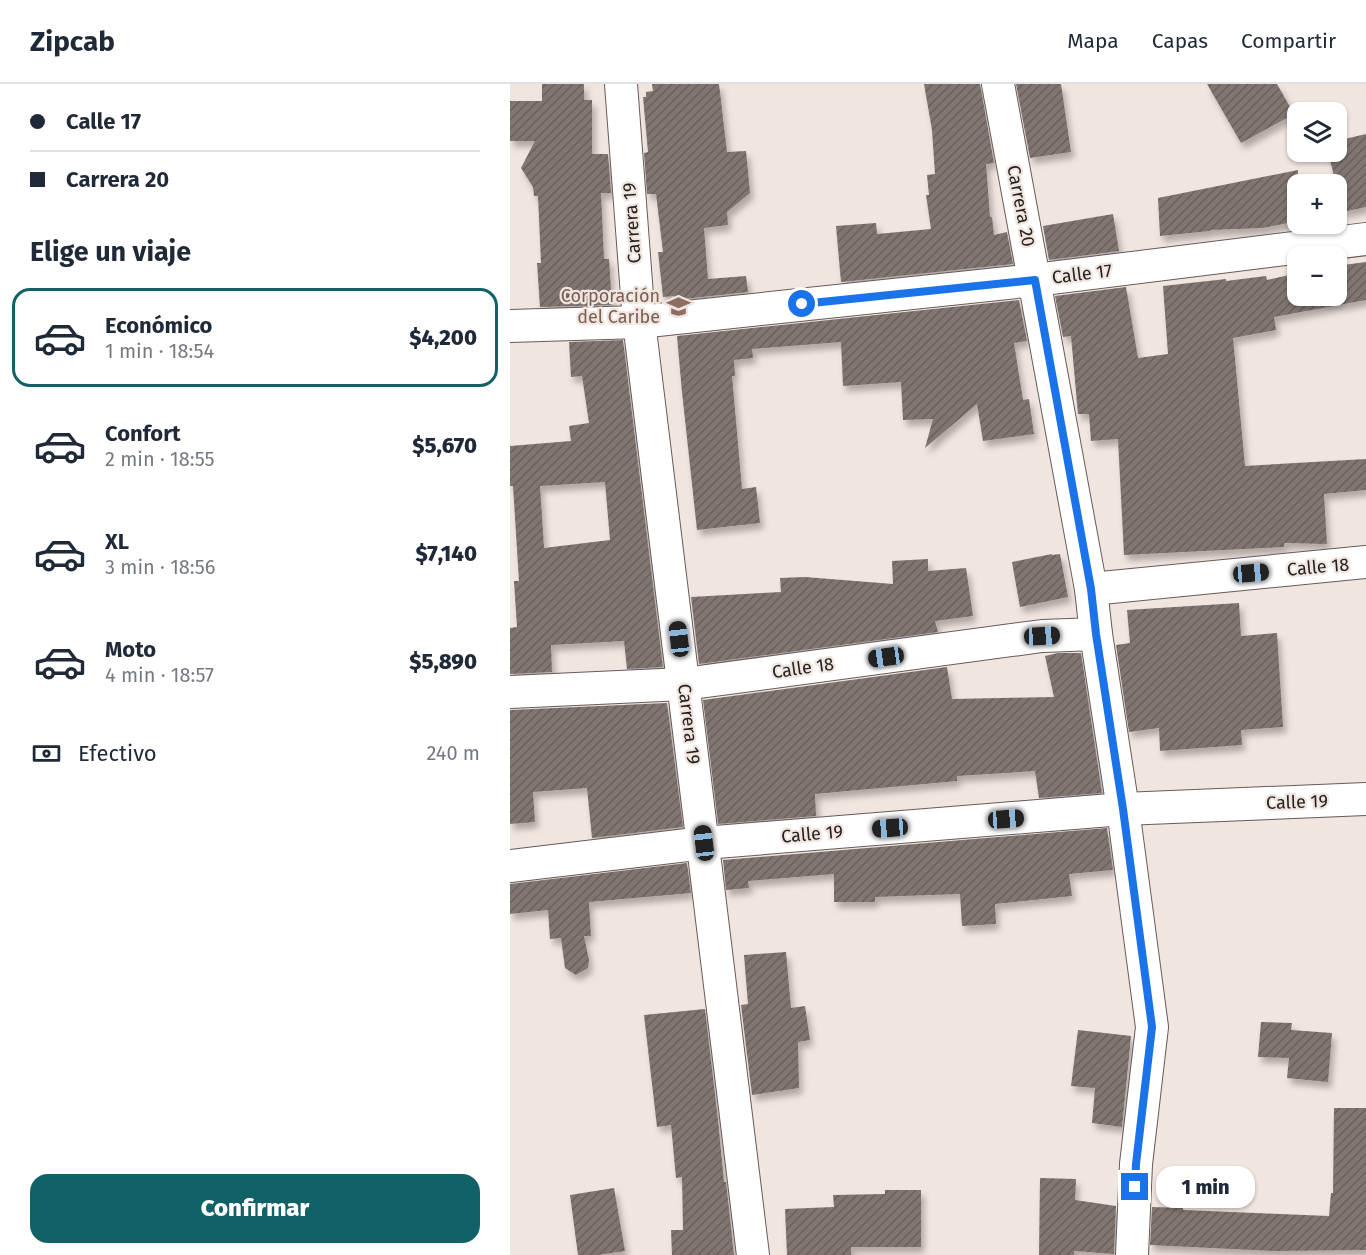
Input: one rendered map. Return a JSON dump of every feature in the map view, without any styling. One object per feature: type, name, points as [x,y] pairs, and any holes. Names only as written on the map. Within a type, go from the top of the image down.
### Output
[{"type":"street","name":"Carrera 19","points":[[621,84],[639,322],[753,1255]]},
{"type":"street","name":"Carrera 20","points":[[998,84],[1091,589],[1152,1027],[1136,1164],[1132,1255]]},
{"type":"street","name":"Calle 17","points":[[510,326],[639,322],[1035,280],[1366,239]]},
{"type":"street","name":"Calle 18","points":[[1091,589],[1366,562]]},
{"type":"street","name":"Calle 18","points":[[510,692],[684,684],[1042,636],[1096,634]]},
{"type":"street","name":"Calle 19","points":[[510,866],[704,843],[1123,809],[1366,799]]},
{"type":"building","points":[[542,84],[584,84],[584,100],[592,100],[592,154],[608,154],[611,193],[601,193],[604,259],[609,259],[612,305],[540,307],[537,263],[541,263],[538,196],[534,196],[533,187],[521,168],[535,141],[510,141],[510,101],[542,101]]},
{"type":"building","points":[[652,84],[719,84],[727,152],[746,151],[750,193],[727,212],[728,225],[704,228],[708,279],[746,276],[748,292],[674,300],[674,296],[663,297],[658,252],[663,252],[656,194],[647,194],[644,153],[648,152],[643,97],[646,97],[646,92],[653,91]]},
{"type":"building","points":[[924,84],[980,84],[994,163],[986,164],[990,217],[992,217],[994,235],[1007,232],[1013,264],[841,282],[836,226],[876,223],[877,234],[931,229],[926,195],[929,195],[927,175],[935,174],[932,130]]},
{"type":"building","points":[[1016,84],[1061,84],[1071,152],[1030,158]]},
{"type":"building","points":[[1207,84],[1277,84],[1287,102],[1287,118],[1241,143]]},
{"type":"building","points":[[1366,134],[1366,207],[1347,211],[1347,174],[1334,174],[1330,162],[1347,162],[1347,138]]},
{"type":"building","points":[[1298,170],[1298,174],[1287,174],[1287,223],[1263,228],[1210,230],[1160,236],[1158,198]]},
{"type":"building","points":[[1113,214],[1119,251],[1049,260],[1043,226]]},
{"type":"building","points":[[1366,262],[1366,300],[1347,304],[1347,265]]},
{"type":"building","points":[[1287,275],[1287,306],[1334,306],[1274,317],[1276,330],[1233,338],[1245,466],[1366,459],[1366,490],[1324,494],[1327,544],[1284,543],[1284,547],[1124,555],[1118,439],[1091,441],[1089,414],[1078,414],[1071,336],[1063,337],[1055,296],[1126,287],[1138,358],[1168,354],[1163,286],[1266,276],[1267,280]]},
{"type":"building","points":[[1019,300],[1027,341],[1014,343],[1023,400],[1029,399],[1034,434],[983,441],[977,404],[925,448],[933,419],[903,420],[901,382],[843,386],[841,342],[752,349],[753,358],[734,360],[735,376],[732,376],[742,489],[756,487],[760,523],[697,530],[677,336]]},
{"type":"building","points":[[623,340],[663,667],[627,669],[624,641],[551,645],[552,672],[510,674],[510,628],[517,627],[514,581],[519,581],[513,486],[510,486],[510,446],[571,441],[569,426],[589,423],[582,376],[571,377],[569,342]],"holes":[[[605,482],[610,540],[544,548],[540,486]]]},
{"type":"building","points":[[1060,554],[1068,597],[1020,607],[1012,562]]},
{"type":"building","points":[[928,559],[928,571],[966,568],[973,616],[935,621],[938,632],[699,664],[691,597],[781,592],[780,578],[805,577],[893,584],[892,561]]},
{"type":"building","points":[[1239,603],[1241,636],[1277,633],[1283,727],[1241,730],[1242,745],[1160,751],[1159,728],[1129,732],[1116,645],[1130,643],[1127,610]]},
{"type":"building","points":[[1058,653],[1081,653],[1102,793],[1039,798],[1035,771],[957,776],[957,781],[815,794],[816,816],[718,824],[703,700],[947,667],[952,699],[1054,697],[1045,656]]},
{"type":"building","points":[[667,703],[683,827],[592,838],[587,788],[533,792],[535,822],[510,824],[510,710]]},
{"type":"building","points":[[1107,828],[1113,870],[1069,874],[1072,896],[995,904],[996,924],[962,926],[960,894],[875,897],[875,902],[834,902],[834,874],[748,881],[749,888],[726,890],[723,860]]},
{"type":"building","points":[[687,863],[691,893],[589,902],[591,936],[584,936],[589,960],[588,968],[576,975],[565,968],[561,938],[550,939],[548,910],[510,914],[510,884]]},
{"type":"building","points":[[786,952],[791,1008],[805,1006],[810,1040],[798,1042],[799,1088],[752,1095],[741,1005],[748,1004],[744,955]]},
{"type":"building","points":[[705,1009],[734,1255],[672,1255],[671,1230],[683,1230],[682,1177],[676,1178],[671,1125],[657,1127],[644,1015]]},
{"type":"building","points":[[1261,1022],[1292,1023],[1291,1030],[1332,1033],[1328,1082],[1287,1078],[1289,1058],[1258,1057]]},
{"type":"building","points":[[1078,1030],[1131,1036],[1122,1127],[1092,1123],[1095,1088],[1071,1086]]},
{"type":"building","points":[[1334,1108],[1366,1108],[1366,1250],[1273,1251],[1150,1245],[1152,1207],[1329,1216],[1331,1193],[1333,1193]]},
{"type":"building","points":[[1040,1178],[1076,1179],[1075,1200],[1116,1206],[1114,1254],[1074,1251],[1074,1255],[1039,1255]]},
{"type":"building","points":[[614,1188],[625,1251],[578,1255],[570,1195]]},
{"type":"building","points":[[885,1190],[921,1190],[921,1247],[851,1247],[851,1255],[787,1255],[785,1209],[834,1207],[833,1195],[885,1194]]},
{"type":"place","name":"Corporación del Caribe","points":[[678,306]]},
{"type":"route","points":[[802,304],[1035,280],[1091,589],[1152,1027],[1135,1187]]}]
